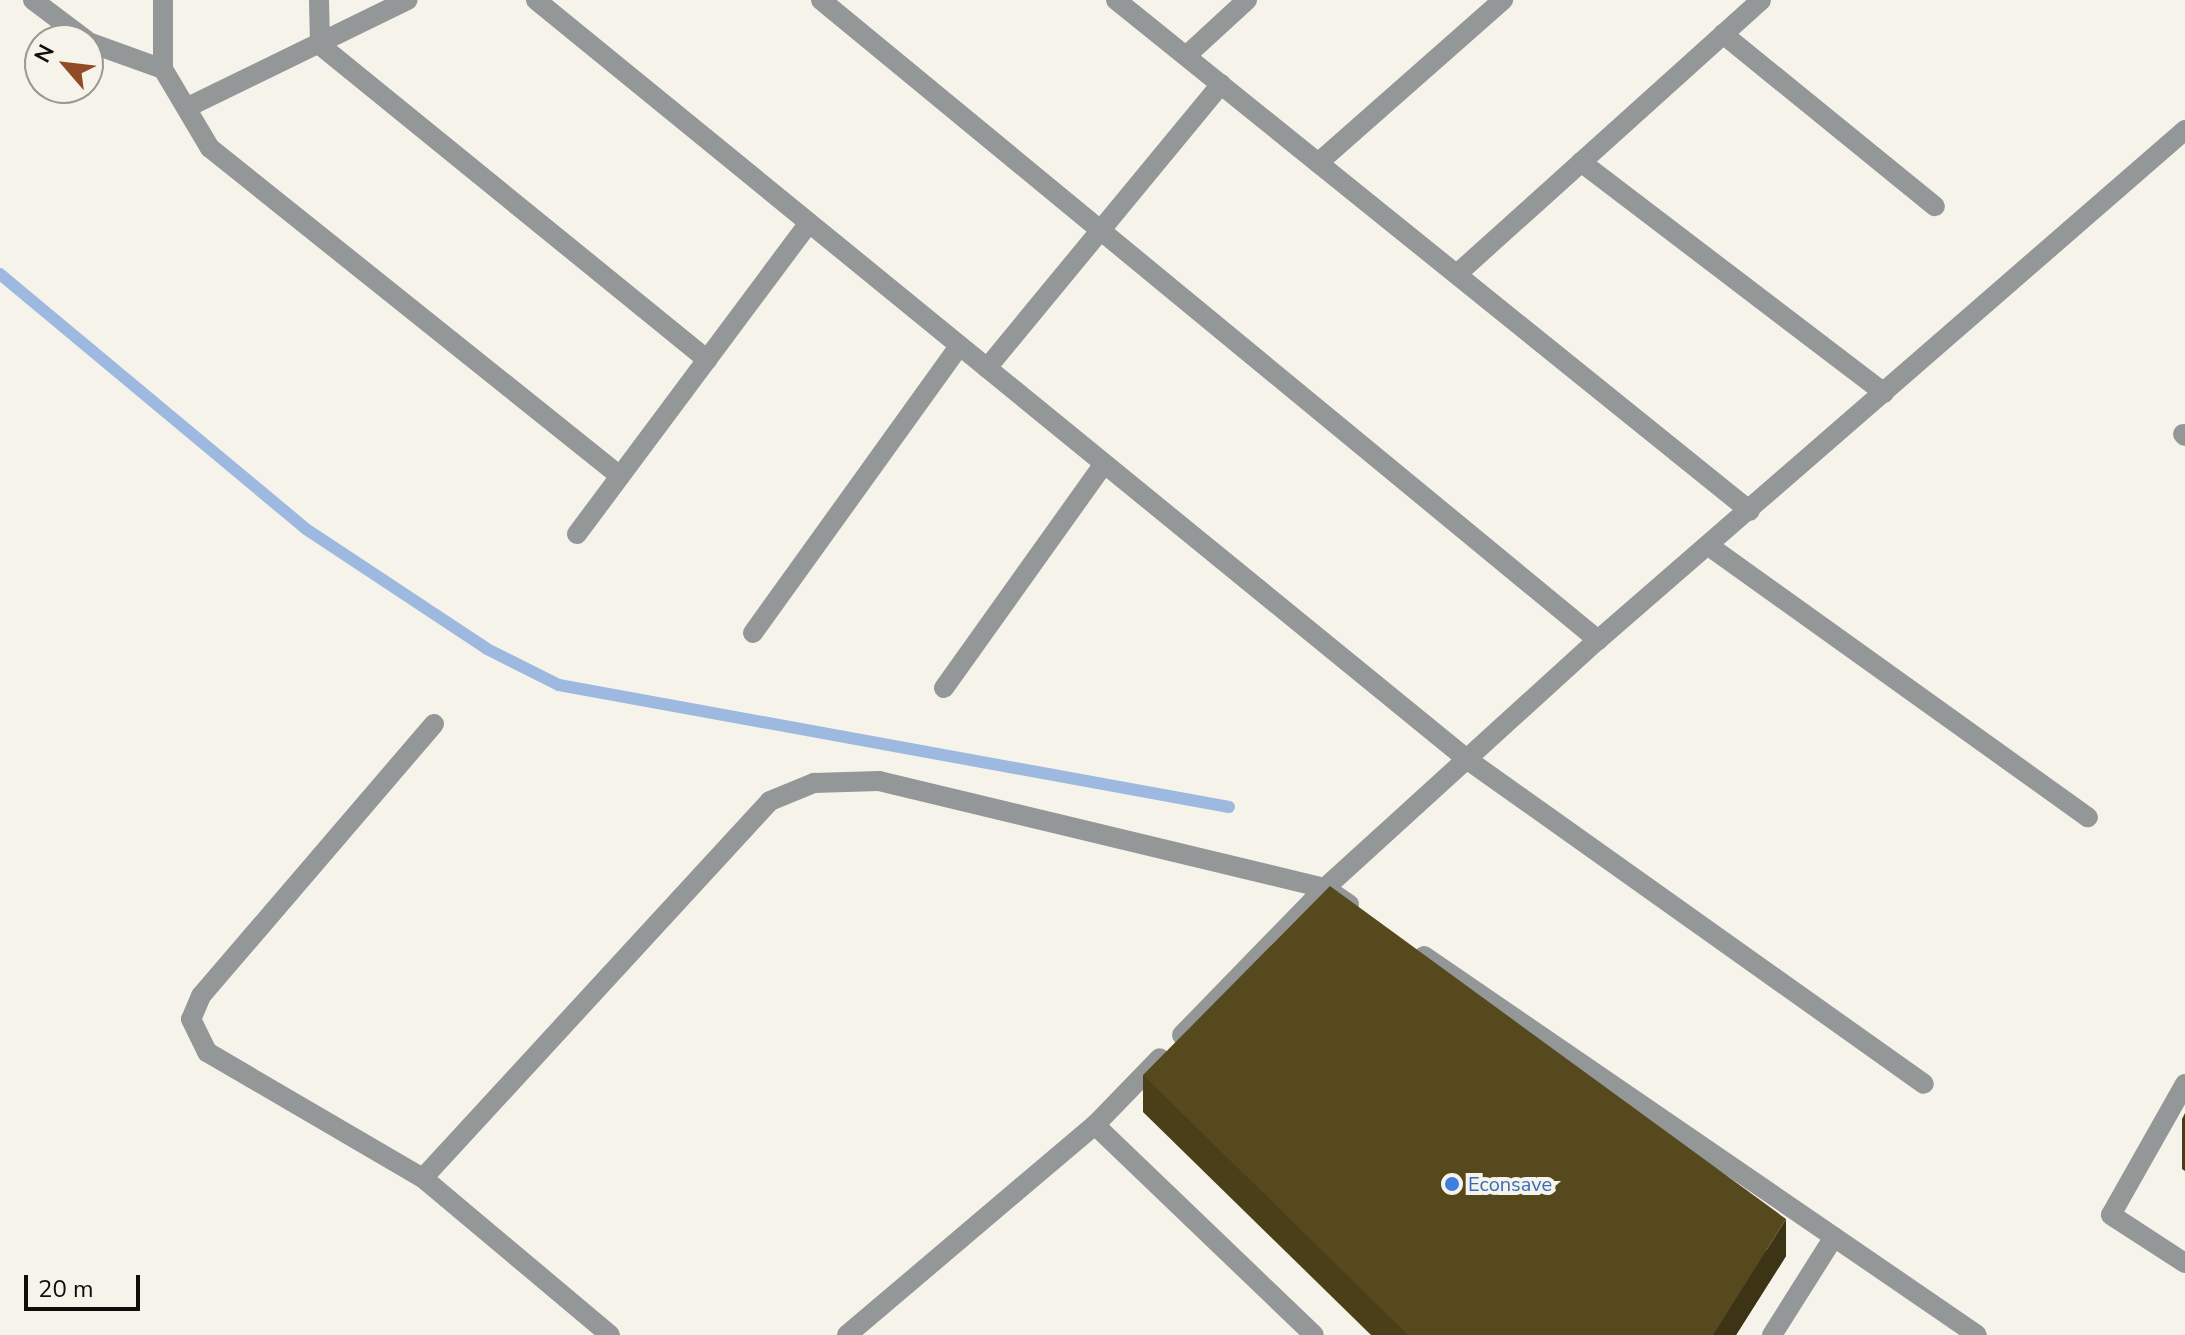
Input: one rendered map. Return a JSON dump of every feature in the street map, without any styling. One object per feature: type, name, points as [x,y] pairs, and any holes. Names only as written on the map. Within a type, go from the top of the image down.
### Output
[{"type":"street","points":[[33,0],[65,24]]},
{"type":"street","points":[[163,0],[163,69]]},
{"type":"street","points":[[319,0],[320,45],[707,360]]},
{"type":"street","points":[[190,106],[407,0]]},
{"type":"street","points":[[536,0],[1468,760],[1924,1084]]},
{"type":"street","points":[[821,0],[1598,640]]},
{"type":"street","points":[[1116,0],[1750,511]]},
{"type":"street","points":[[1186,56],[1247,0]]},
{"type":"street","points":[[1318,163],[1503,0]]},
{"type":"street","points":[[1457,274],[1761,0]]},
{"type":"street","points":[[1723,34],[1935,206]]},
{"type":"street","points":[[104,47],[163,69],[190,106],[210,148],[620,476]]},
{"type":"street","points":[[987,368],[1098,229],[1221,84]]},
{"type":"street","points":[[847,1335],[1095,1125],[1325,888],[1598,640],[2185,130]]},
{"type":"street","points":[[1581,162],[1884,393]]},
{"type":"street","points":[[577,534],[809,223]]},
{"type":"street","points":[[753,633],[959,346]]},
{"type":"street","points":[[944,688],[1104,464]]},
{"type":"street","points":[[1709,546],[2088,817]]},
{"type":"street","points":[[434,724],[201,996],[191,1019],[207,1052],[423,1178],[610,1335]]},
{"type":"street","points":[[423,1178],[770,801],[814,783],[879,781],[1325,888],[1365,915]]},
{"type":"street","points":[[1404,941],[1977,1335]]},
{"type":"street","points":[[2185,1084],[2111,1215],[2185,1263]]},
{"type":"street","points":[[1095,1125],[1314,1335]]},
{"type":"street","points":[[1772,1335],[1834,1237]]},
{"type":"building","name":"Econsave","points":[[1330,886],[1786,1219],[1713,1335],[1408,1335],[1143,1075]]},
{"type":"waterway","points":[[0,274],[306,529],[487,649],[559,685],[1229,807]]},
{"type":"place","name":"Econsave","points":[[1452,1184]]}]
